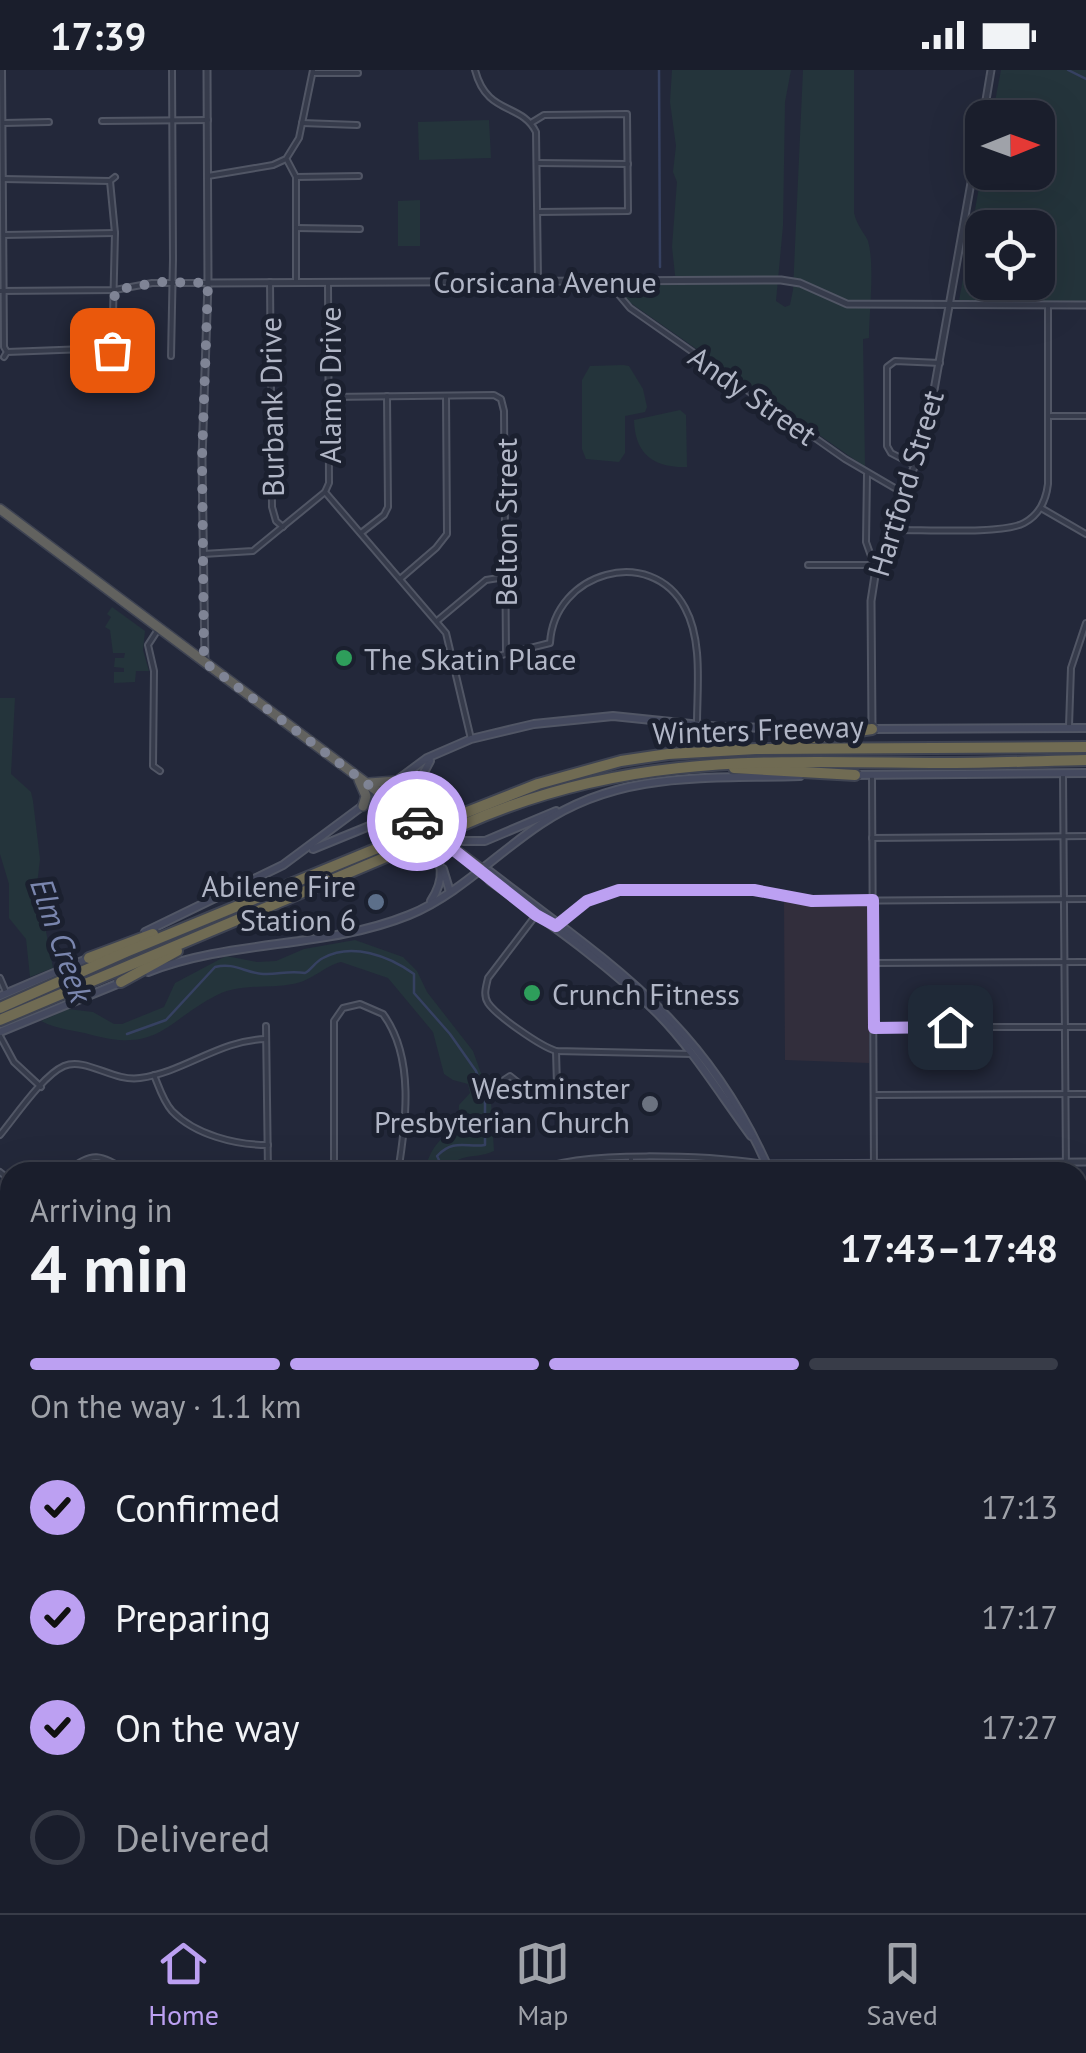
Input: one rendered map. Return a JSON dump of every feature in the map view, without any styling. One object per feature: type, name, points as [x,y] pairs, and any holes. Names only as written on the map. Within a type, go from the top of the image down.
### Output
[{"type":"highway","points":[[0,508],[480,868]]},
{"type":"highway","points":[[706,750],[872,729]]},
{"type":"highway","name":"Winters Freeway","points":[[0,1020],[34,1000],[267,893],[538,784],[620,761],[706,750],[1086,748]]},
{"type":"highway","name":"Winters Freeway","points":[[65,986],[541,794],[626,774],[750,761],[1086,760]]},
{"type":"highway","points":[[683,766],[855,775]]},
{"type":"highway","points":[[362,780],[396,781]]},
{"type":"highway","points":[[362,780],[366,793],[363,806]]},
{"type":"highway","points":[[90,958],[267,893]]},
{"type":"highway","points":[[122,982],[295,894]]},
{"type":"highway","name":"Winters Freeway","points":[[0,1008],[34,1000]]},
{"type":"main road","points":[[304,852],[442,750],[534,724],[596,716],[779,730],[1086,728]]},
{"type":"main road","points":[[442,750],[422,772],[420,798],[428,814],[463,841],[485,841],[619,787],[670,778],[1086,773]]},
{"type":"main road","points":[[0,1034],[34,1000],[65,986],[122,982],[176,961],[371,928],[427,906],[572,804]]},
{"type":"main road","points":[[65,986],[90,958],[227,894],[304,852],[375,822],[394,820],[432,848],[450,892]]},
{"type":"main road","points":[[499,855],[495,867],[500,879]]},
{"type":"main road","points":[[480,868],[500,879],[632,980],[666,1012],[702,1054],[765,1162]]},
{"type":"main road","points":[[480,868],[490,881],[616,976],[656,1012],[744,1121]]},
{"type":"main road","points":[[427,906],[439,888],[442,869]]},
{"type":"main road","points":[[464,882],[490,881]]},
{"type":"main road","points":[[3,995],[34,1000]]},
{"type":"street","points":[[2,70],[2,291],[5,355],[112,352],[113,179],[3,179]]},
{"type":"street","points":[[170,356],[172,70]]},
{"type":"street","points":[[204,662],[202,458],[208,283],[207,70]]},
{"type":"street","points":[[474,70],[488,98],[532,123],[536,132],[538,280]]},
{"type":"street","name":"Hartford Street","points":[[986,100],[991,70]]},
{"type":"street","points":[[208,176],[274,165],[286,159],[296,148],[313,72],[358,73]]},
{"type":"street","points":[[532,123],[544,115],[627,114],[628,211],[538,212]]},
{"type":"street","points":[[102,122],[208,120]]},
{"type":"street","points":[[3,123],[49,122]]},
{"type":"street","points":[[302,124],[357,125]]},
{"type":"street","points":[[286,159],[296,176],[296,282]]},
{"type":"street","points":[[537,163],[628,164]]},
{"type":"street","points":[[296,176],[359,176]]},
{"type":"street","name":"Hartford Street","points":[[872,729],[872,601],[878,558],[916,466],[940,363],[970,190]]},
{"type":"street","points":[[296,228],[360,228]]},
{"type":"street","points":[[4,235],[115,233]]},
{"type":"street","name":"Andy Street","points":[[616,280],[619,295],[630,308],[866,472],[906,494]]},
{"type":"street","name":"Corsicana Avenue","points":[[2,291],[115,290],[173,282],[781,280],[800,283],[847,304],[1086,306]]},
{"type":"street","name":"Burbank Drive","points":[[270,282],[272,507],[283,528]]},
{"type":"street","name":"Alamo Drive","points":[[328,282],[330,483],[325,492],[438,622],[448,640],[471,739]]},
{"type":"street","points":[[889,530],[1018,526],[1041,508],[1048,484],[1048,306]]},
{"type":"street","points":[[916,466],[887,446],[887,367],[895,361],[940,363]]},
{"type":"street","name":"Belton Street","points":[[446,396],[494,395],[504,407],[506,654]]},
{"type":"street","points":[[362,534],[388,507],[387,396]]},
{"type":"street","points":[[330,397],[446,396],[447,534],[400,579]]},
{"type":"street","points":[[1048,416],[1086,416]]},
{"type":"street","points":[[866,472],[866,542],[871,556],[878,558]]},
{"type":"street","points":[[203,554],[253,551],[325,492]]},
{"type":"street","points":[[1041,508],[1086,534]]},
{"type":"street","points":[[808,566],[868,565],[876,569]]},
{"type":"street","points":[[454,667],[550,643],[555,616],[563,602],[589,580],[620,573],[660,582],[685,608],[692,625],[698,724]]},
{"type":"street","points":[[438,622],[486,580],[506,577]]},
{"type":"street","points":[[1069,728],[1070,668],[1086,624]]},
{"type":"street","points":[[158,628],[148,645],[154,671],[153,766],[160,771]]},
{"type":"street","points":[[1063,773],[1066,1162]]},
{"type":"street","points":[[872,774],[874,1162]]},
{"type":"street","points":[[872,838],[1086,836]]},
{"type":"street","points":[[545,922],[560,925],[587,901],[619,890],[754,890],[812,901],[1086,899]]},
{"type":"street","points":[[536,915],[488,978],[485,998],[495,1010],[538,1043],[556,1051],[702,1054]]},
{"type":"street","points":[[872,963],[1086,962]]},
{"type":"street","points":[[0,978],[3,995]]},
{"type":"street","points":[[334,1162],[334,1021],[343,1008],[360,1004],[383,1014],[401,1052],[404,1130],[399,1162]]},
{"type":"street","points":[[266,1026],[268,1162]]},
{"type":"street","points":[[874,1028],[1086,1027]]},
{"type":"street","points":[[0,1034],[14,1062],[41,1087]]},
{"type":"street","points":[[0,1135],[58,1069],[72,1064],[121,1078],[154,1075],[225,1045],[266,1040]]},
{"type":"street","points":[[495,1086],[510,1076],[530,1092],[552,1093],[557,1086],[556,1051]]},
{"type":"street","points":[[154,1075],[172,1112],[187,1122],[236,1143],[268,1146]]},
{"type":"street","points":[[874,1094],[1086,1094]]},
{"type":"street","points":[[80,1162],[92,1156],[106,1162]]},
{"type":"street","points":[[565,1162],[726,1158],[753,1162]]},
{"type":"street","points":[[994,1162],[1086,1162]]},
{"type":"shaded area","points":[[672,70],[791,70],[785,102],[783,226],[776,301],[785,307],[790,305],[793,290],[803,70],[854,70],[854,213],[868,241],[871,263],[869,338],[863,339],[865,467],[625,299],[624,285],[676,284],[672,247],[677,182],[673,172],[676,146],[670,102]]},
{"type":"shaded area","points":[[1001,70],[1086,70],[1086,301],[959,301],[965,267],[965,300],[1055,300],[1055,210],[975,210],[978,190],[1055,190],[1055,100],[995,100]]},
{"type":"shaded area","points":[[489,120],[491,158],[419,160],[418,122]]},
{"type":"shaded area","points":[[420,200],[420,246],[398,246],[398,201]]},
{"type":"shaded area","points":[[590,366],[629,366],[643,389],[647,407],[645,412],[625,416],[625,453],[619,462],[586,459],[582,449],[582,380]]},
{"type":"shaded area","points":[[680,410],[686,415],[687,467],[665,465],[648,457],[635,432],[634,420]]},
{"type":"shaded area","points":[[112,607],[145,631],[143,650],[149,671],[136,671],[135,682],[114,683],[114,672],[124,672],[124,668],[114,667],[115,658],[124,658],[125,653],[113,653],[110,630],[105,627]]},
{"type":"shaded area","points":[[0,698],[15,698],[11,774],[31,792],[33,801],[40,859],[37,885],[53,968],[30,977],[26,939],[9,918],[9,884],[0,854]]},
{"type":"shaded area","points":[[784,901],[869,903],[869,1063],[785,1060]]},
{"type":"shaded area","points":[[355,940],[403,957],[417,971],[427,992],[473,1051],[491,1101],[494,1151],[455,1162],[427,1162],[436,1145],[458,1127],[459,1105],[470,1093],[468,1084],[444,1074],[433,1032],[388,978],[341,962],[300,982],[226,991],[160,1031],[133,1040],[115,1040],[41,1021],[68,1009],[93,1012],[114,1024],[122,1024],[164,1007],[175,983],[226,956],[276,961],[304,949]]},
{"type":"waterway","points":[[659,70],[660,267]]},
{"type":"waterway","points":[[1068,70],[1086,79]]},
{"type":"waterway","name":"Elm Creek","points":[[127,1034],[166,1020],[215,967],[263,974],[305,973],[323,958],[346,951],[370,953],[393,962],[414,974],[414,993],[476,1071],[485,1097],[485,1145],[449,1147],[437,1156],[440,1162]]},
{"type":"way so far","points":[[112,350],[115,290],[161,282],[208,283],[202,458],[204,662],[417,821]]},
{"type":"place","name":"The Skatin Place","points":[[344,658]]},
{"type":"place","name":"Abilene Fire Station 6","points":[[376,902]]},
{"type":"place","name":"Crunch Fitness","points":[[532,993]]},
{"type":"place","name":"Westminster Presbyterian Church","points":[[650,1104]]},
{"type":"route","points":[[417,821],[480,868],[490,881],[556,926],[587,901],[619,890],[754,890],[812,901],[873,900],[874,1028],[950,1027]]}]
